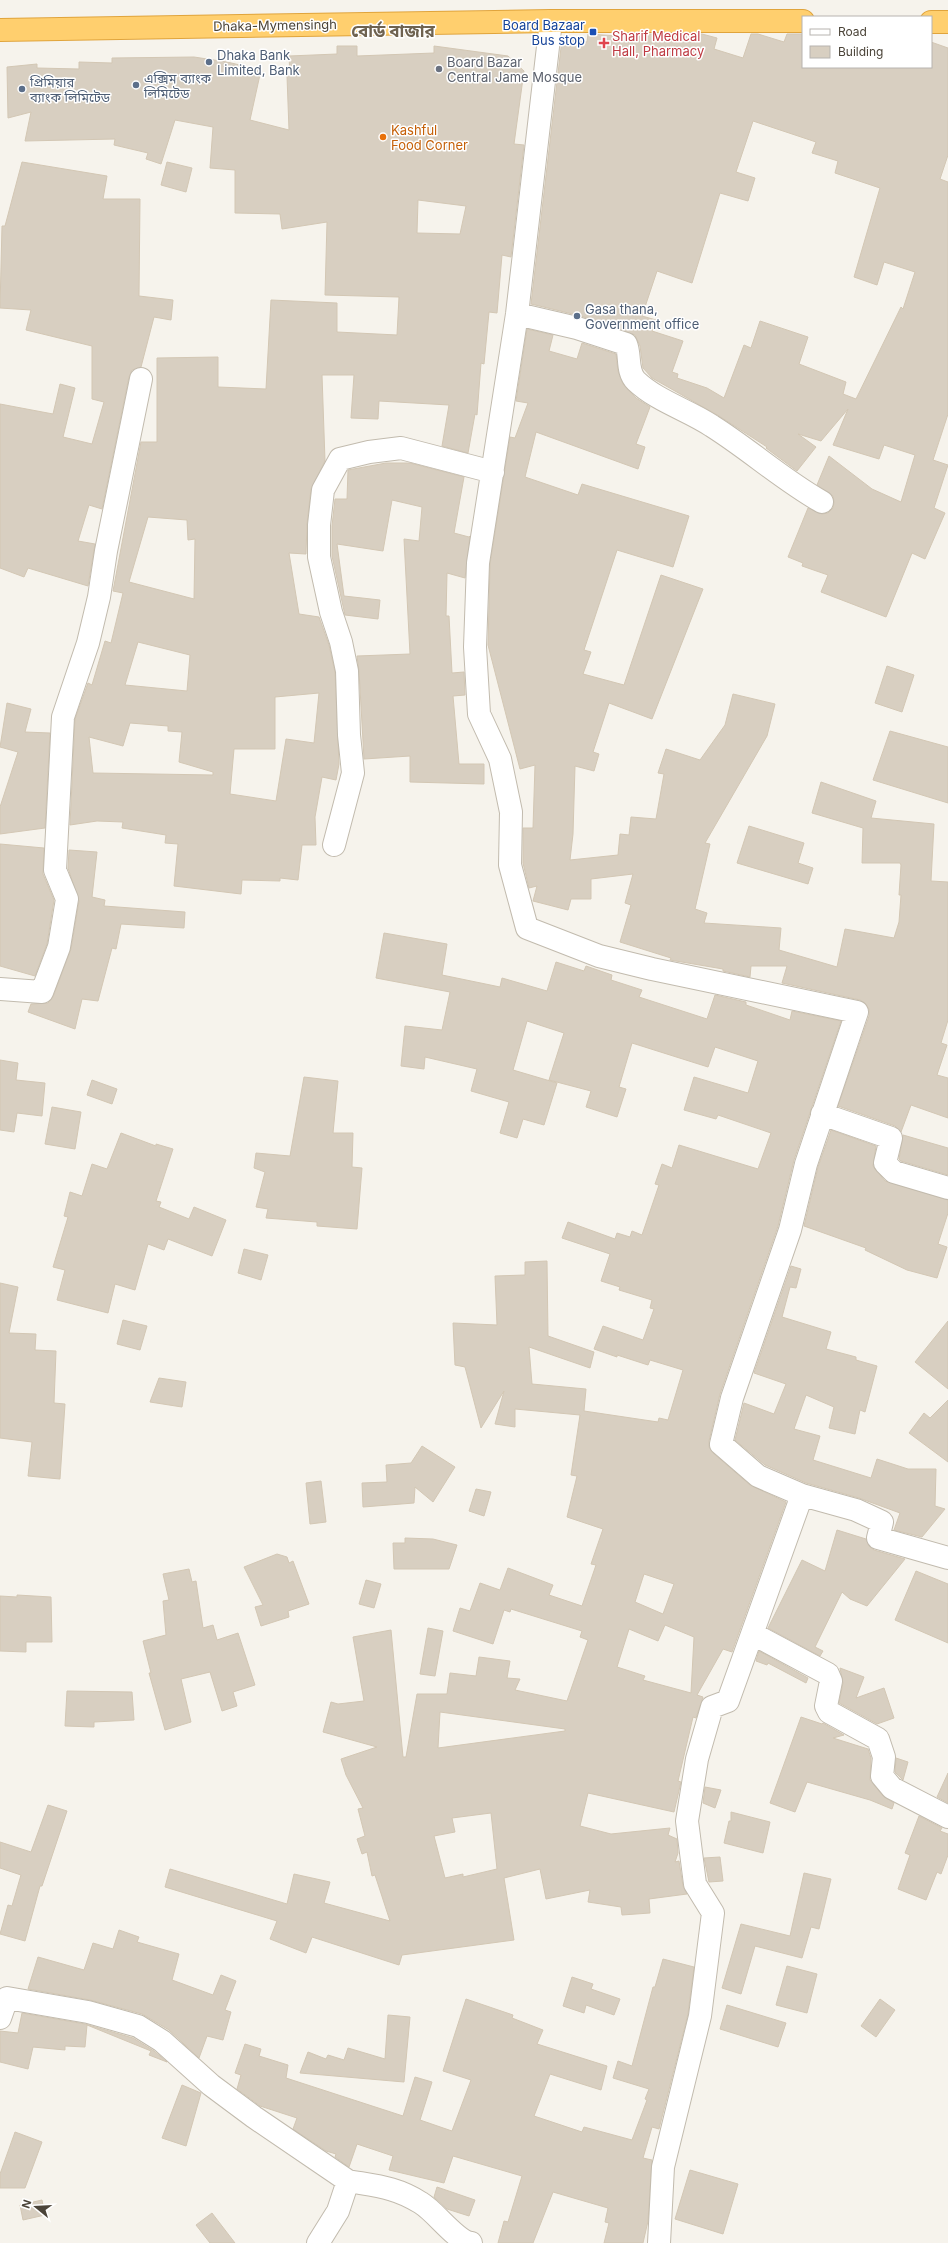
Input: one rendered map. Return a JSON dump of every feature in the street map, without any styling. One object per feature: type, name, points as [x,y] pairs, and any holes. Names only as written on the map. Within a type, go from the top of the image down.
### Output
[{"type":"highway","name":"Dhaka-Mymensingh","points":[[0,30],[550,21],[802,22]]},
{"type":"highway","points":[[932,22],[948,22]]},
{"type":"street","points":[[550,21],[517,314],[478,563],[475,647],[479,714],[500,759],[511,812],[510,865],[528,928],[599,956],[622,962],[857,1012],[806,1164],[790,1230],[732,1398],[721,1444],[758,1476],[802,1495],[856,1510],[882,1522],[878,1538],[948,1558]]},
{"type":"street","points":[[517,314],[577,328],[626,344],[628,349],[628,363],[635,380],[660,398],[699,417],[743,446],[792,484],[822,502]]},
{"type":"street","points":[[0,989],[42,992],[59,946],[68,899],[55,870],[63,717],[88,643],[99,597],[106,551],[141,379]]},
{"type":"street","points":[[334,845],[353,773],[349,735],[347,671],[341,642],[331,612],[319,557],[319,525],[323,490],[340,459],[400,448],[493,472]]},
{"type":"street","points":[[822,1114],[890,1138],[885,1163],[894,1172],[948,1188]]},
{"type":"street","points":[[659,2243],[663,2167],[700,2016],[713,1913],[695,1884],[687,1822],[696,1759],[712,1707],[728,1701],[802,1495]]},
{"type":"street","points":[[753,1634],[828,1674],[831,1681],[826,1706],[829,1712],[878,1739],[884,1757],[882,1776],[892,1788],[948,1817]]},
{"type":"street","points":[[0,2018],[7,1998],[88,2012],[138,2026],[162,2041],[211,2085],[254,2117],[348,2181],[393,2188],[422,2203],[464,2242],[471,2243]]},
{"type":"street","points":[[318,2243],[338,2211],[348,2181]]},
{"type":"building","points":[[588,34],[619,36],[619,34],[702,34],[717,38],[714,49],[743,58],[751,34],[758,34],[784,42],[787,34],[802,34],[802,68],[932,68],[932,42],[948,48],[948,155],[940,179],[948,182],[948,414],[933,460],[948,465],[934,508],[945,513],[925,559],[912,553],[886,617],[821,592],[828,575],[802,566],[803,563],[788,557],[808,508],[822,514],[828,513],[833,508],[833,496],[817,485],[829,456],[872,489],[901,502],[915,455],[884,445],[879,459],[833,445],[848,409],[821,441],[798,434],[816,447],[797,471],[766,448],[767,447],[719,416],[652,378],[643,368],[640,346],[635,335],[581,316],[531,304],[562,39],[587,42]],"holes":[[[753,121],[816,142],[812,153],[838,161],[835,173],[880,188],[854,277],[877,285],[884,262],[915,272],[903,309],[901,307],[856,399],[843,394],[846,382],[799,364],[808,337],[760,321],[751,348],[744,345],[724,398],[707,388],[677,378],[678,374],[672,372],[683,341],[652,331],[656,320],[642,316],[657,271],[692,283],[720,193],[748,201],[755,178],[736,172]]]},
{"type":"building","points":[[337,46],[357,46],[357,56],[434,53],[434,46],[508,56],[524,71],[514,144],[524,145],[511,257],[502,255],[497,313],[489,312],[484,364],[481,363],[477,415],[475,414],[468,453],[442,446],[449,405],[379,401],[378,419],[351,418],[354,375],[322,375],[325,461],[311,489],[307,524],[306,554],[289,553],[299,614],[319,617],[329,645],[335,672],[339,764],[336,780],[322,777],[315,817],[316,845],[302,845],[298,880],[280,878],[280,881],[242,880],[241,894],[174,886],[178,844],[165,843],[166,835],[122,828],[123,822],[97,821],[70,825],[75,719],[88,683],[92,685],[105,641],[111,643],[123,593],[113,591],[141,442],[157,442],[157,358],[218,357],[218,387],[266,389],[271,300],[337,303],[337,332],[397,335],[399,297],[325,295],[327,222],[282,229],[280,214],[235,213],[235,170],[210,168],[213,127],[175,120],[161,164],[146,159],[148,153],[114,145],[115,139],[25,141],[31,112],[8,118],[7,67],[37,64],[37,68],[79,69],[79,62],[112,63],[112,58],[194,57],[227,62],[261,70],[250,120],[289,130],[287,76],[290,76],[289,56],[337,54]],"holes":[[[418,200],[466,206],[460,234],[417,233]],[[148,517],[187,520],[188,540],[195,539],[194,599],[129,582]],[[138,642],[190,655],[187,691],[125,685]],[[319,693],[314,743],[286,739],[276,801],[230,794],[234,749],[275,749],[275,697]],[[130,723],[168,726],[168,731],[182,732],[179,762],[213,772],[213,775],[93,773],[89,737],[123,746]]]},
{"type":"building","points":[[22,162],[107,176],[103,199],[140,199],[139,296],[173,300],[171,320],[154,317],[141,367],[132,370],[129,377],[102,509],[89,505],[78,541],[95,544],[88,586],[28,568],[24,577],[0,568],[0,404],[53,414],[60,384],[75,388],[63,437],[92,444],[104,402],[92,399],[92,346],[26,330],[31,310],[0,308],[2,226],[5,226]]},
{"type":"building","points":[[167,162],[192,168],[186,192],[161,185]]},
{"type":"building","points":[[527,329],[553,335],[549,351],[577,359],[582,343],[616,354],[618,371],[623,384],[636,398],[650,407],[636,444],[645,447],[638,469],[536,432],[525,477],[578,495],[582,484],[689,516],[673,567],[617,550],[584,650],[591,652],[583,674],[624,685],[661,575],[703,589],[652,719],[609,703],[593,752],[599,754],[594,771],[575,766],[573,834],[570,860],[618,855],[620,834],[629,835],[631,817],[656,819],[664,774],[658,773],[666,749],[700,760],[725,725],[733,694],[775,704],[767,736],[705,843],[710,844],[695,909],[707,913],[704,923],[781,928],[779,950],[837,967],[845,929],[894,938],[899,922],[901,865],[900,863],[862,863],[863,828],[812,813],[821,782],[876,801],[871,818],[934,824],[931,881],[948,882],[948,1020],[941,1043],[947,1045],[937,1075],[948,1078],[948,1118],[911,1105],[901,1132],[895,1126],[838,1106],[869,1016],[869,1009],[865,1003],[860,1000],[782,983],[787,966],[751,966],[750,977],[723,971],[723,969],[670,960],[671,958],[620,942],[631,905],[625,903],[633,874],[591,879],[591,899],[571,899],[568,910],[533,901],[537,886],[529,888],[523,863],[523,828],[533,828],[535,765],[520,769],[488,645],[490,564],[510,437],[515,438],[528,403],[516,401]]},
{"type":"building","points":[[386,463],[410,463],[464,477],[454,533],[470,536],[465,578],[447,573],[446,616],[449,616],[452,673],[464,672],[465,695],[453,696],[459,764],[484,764],[484,784],[410,782],[410,756],[364,759],[357,656],[410,654],[404,539],[419,541],[422,507],[392,500],[383,551],[337,544],[344,596],[380,600],[378,619],[345,615],[332,556],[332,526],[335,499],[347,499],[348,470]]},
{"type":"building","points":[[887,666],[914,675],[902,712],[875,703]]},
{"type":"building","points":[[7,703],[31,709],[25,732],[50,733],[45,828],[0,834],[0,807],[18,752],[0,747]]},
{"type":"building","points":[[890,731],[948,747],[948,803],[873,780]]},
{"type":"building","points":[[749,826],[804,843],[798,863],[813,868],[808,884],[737,863]]},
{"type":"building","points":[[0,844],[44,848],[43,874],[54,900],[47,944],[35,976],[0,966]]},
{"type":"building","points":[[69,850],[97,852],[92,897],[105,900],[104,906],[185,912],[184,928],[121,924],[116,949],[112,948],[98,1001],[82,999],[75,1029],[28,1012],[31,1004],[48,1003],[53,997],[71,949],[79,901],[68,868]]},
{"type":"building","points":[[384,933],[447,944],[442,975],[500,987],[502,978],[547,991],[556,962],[584,971],[586,966],[612,975],[611,980],[642,990],[639,997],[707,1019],[715,995],[746,1002],[746,1005],[790,1020],[792,1011],[841,1021],[794,1160],[778,1226],[720,1394],[709,1441],[709,1447],[713,1453],[750,1485],[786,1502],[732,1652],[723,1649],[697,1695],[703,1697],[696,1718],[693,1717],[678,1781],[681,1782],[674,1812],[588,1793],[580,1826],[611,1834],[670,1828],[668,1835],[677,1839],[678,1853],[675,1862],[679,1861],[683,1886],[687,1894],[649,1899],[650,1913],[622,1915],[621,1907],[588,1902],[590,1890],[546,1899],[540,1869],[504,1878],[514,1940],[402,1955],[399,1965],[312,1937],[306,1953],[270,1939],[277,1921],[165,1887],[170,1869],[287,1904],[294,1874],[330,1882],[324,1903],[390,1921],[375,1875],[372,1876],[367,1852],[362,1854],[357,1839],[365,1836],[358,1809],[363,1808],[346,1775],[341,1759],[377,1747],[323,1732],[331,1702],[338,1704],[364,1701],[353,1637],[391,1630],[403,1757],[406,1757],[417,1694],[447,1694],[450,1673],[476,1676],[479,1657],[510,1661],[507,1678],[520,1679],[515,1690],[567,1701],[588,1640],[580,1637],[582,1631],[511,1609],[510,1612],[504,1610],[493,1644],[453,1631],[460,1608],[470,1611],[480,1583],[500,1590],[508,1568],[553,1585],[549,1595],[582,1606],[596,1565],[591,1564],[603,1529],[567,1517],[577,1476],[571,1475],[580,1415],[515,1409],[515,1427],[495,1424],[504,1391],[481,1428],[465,1367],[455,1365],[453,1323],[497,1325],[495,1276],[525,1275],[525,1262],[547,1261],[548,1336],[594,1352],[590,1368],[529,1347],[532,1384],[586,1389],[584,1411],[658,1422],[659,1418],[668,1420],[683,1370],[650,1360],[648,1365],[594,1349],[603,1326],[643,1340],[654,1309],[650,1308],[652,1300],[619,1290],[620,1287],[601,1281],[610,1254],[562,1238],[568,1222],[615,1239],[617,1233],[630,1237],[632,1231],[642,1235],[659,1185],[655,1184],[662,1164],[672,1168],[679,1145],[758,1169],[771,1133],[718,1115],[716,1119],[684,1110],[694,1077],[748,1093],[758,1061],[715,1047],[708,1067],[632,1043],[619,1087],[626,1089],[617,1117],[586,1107],[591,1091],[549,1080],[564,1033],[527,1021],[513,1070],[557,1083],[544,1125],[523,1119],[517,1138],[500,1133],[509,1102],[471,1091],[477,1069],[425,1057],[424,1069],[401,1066],[405,1026],[442,1030],[450,992],[376,978]],"holes":[[[644,1574],[674,1584],[663,1614],[635,1602]],[[665,1625],[694,1637],[691,1693],[643,1680],[645,1676],[617,1667],[629,1629],[658,1641]],[[440,1712],[565,1729],[565,1731],[438,1748]],[[491,1813],[497,1869],[463,1877],[463,1874],[445,1878],[434,1836],[455,1832],[452,1818]]]},
{"type":"building","points":[[0,1060],[18,1063],[16,1080],[45,1083],[42,1116],[17,1113],[14,1132],[0,1130]]},
{"type":"building","points":[[304,1077],[338,1081],[333,1133],[353,1133],[352,1167],[362,1168],[357,1229],[317,1226],[317,1222],[266,1218],[268,1209],[256,1207],[265,1172],[254,1168],[256,1153],[290,1156]]},
{"type":"building","points":[[92,1080],[117,1089],[112,1104],[87,1095]]},
{"type":"building","points":[[52,1107],[81,1112],[75,1149],[45,1144]]},
{"type":"building","points":[[831,1130],[876,1146],[873,1166],[885,1181],[948,1200],[948,1213],[938,1244],[947,1247],[937,1278],[907,1270],[865,1250],[866,1248],[804,1226],[818,1167]]},
{"type":"building","points":[[121,1133],[156,1146],[156,1144],[173,1149],[156,1201],[161,1202],[159,1207],[189,1219],[194,1207],[226,1220],[212,1256],[168,1239],[164,1250],[148,1244],[135,1290],[115,1284],[108,1313],[57,1300],[65,1270],[53,1267],[68,1217],[64,1216],[70,1192],[82,1196],[92,1164],[107,1169]]},
{"type":"building","points":[[903,1135],[948,1148],[948,1175],[901,1161],[899,1159]]},
{"type":"building","points":[[244,1249],[268,1255],[261,1280],[238,1273]]},
{"type":"building","points":[[791,1266],[801,1269],[796,1288],[790,1287],[782,1317],[831,1332],[826,1349],[856,1357],[856,1360],[877,1366],[865,1412],[860,1410],[855,1434],[829,1428],[834,1407],[806,1395],[794,1429],[820,1436],[813,1460],[871,1478],[877,1459],[908,1469],[936,1469],[935,1506],[945,1509],[922,1537],[894,1530],[900,1513],[859,1498],[806,1483],[765,1465],[735,1440],[744,1403],[774,1414],[786,1384],[754,1373]]},
{"type":"building","points":[[0,1283],[18,1287],[9,1333],[36,1334],[35,1350],[56,1351],[54,1403],[65,1404],[60,1479],[28,1476],[32,1442],[0,1438]]},
{"type":"building","points":[[123,1320],[147,1326],[140,1350],[117,1344]]},
{"type":"building","points":[[948,1321],[948,1389],[915,1362]]},
{"type":"building","points":[[159,1378],[186,1382],[182,1407],[150,1402]]},
{"type":"building","points":[[948,1400],[948,1462],[909,1433],[924,1413],[930,1418]]},
{"type":"building","points":[[422,1446],[455,1467],[433,1502],[415,1487],[414,1503],[363,1507],[362,1483],[387,1482],[386,1465],[411,1463]]},
{"type":"building","points":[[321,1481],[326,1522],[310,1524],[306,1483]]},
{"type":"building","points":[[476,1489],[491,1492],[484,1516],[469,1511]]},
{"type":"building","points":[[837,1530],[866,1539],[869,1546],[874,1550],[905,1559],[867,1606],[850,1599],[842,1592],[815,1647],[823,1651],[820,1656],[768,1628],[802,1560],[825,1571]]},
{"type":"building","points":[[405,1538],[433,1539],[457,1545],[449,1569],[394,1569],[393,1543],[405,1543]]},
{"type":"building","points":[[277,1554],[287,1557],[289,1563],[293,1561],[309,1604],[288,1611],[289,1617],[261,1626],[255,1607],[263,1605],[244,1567]]},
{"type":"building","points":[[189,1569],[192,1582],[196,1581],[203,1628],[213,1625],[217,1640],[238,1633],[255,1685],[233,1692],[237,1706],[222,1711],[210,1672],[181,1679],[191,1722],[165,1730],[149,1673],[151,1673],[143,1641],[166,1635],[163,1601],[169,1600],[163,1574]]},
{"type":"building","points":[[916,1571],[948,1584],[948,1643],[895,1620]]},
{"type":"building","points":[[366,1580],[381,1584],[374,1608],[359,1604]]},
{"type":"building","points":[[17,1595],[51,1597],[52,1642],[26,1642],[26,1652],[0,1651],[0,1596],[17,1597]]},
{"type":"building","points":[[428,1628],[443,1631],[435,1676],[420,1674]]},
{"type":"building","points":[[759,1651],[808,1678],[806,1683],[768,1663],[767,1665],[756,1661]]},
{"type":"building","points":[[840,1668],[864,1677],[856,1698],[884,1688],[894,1718],[877,1724],[839,1703],[843,1683]]},
{"type":"building","points":[[67,1691],[132,1692],[134,1720],[94,1722],[94,1727],[65,1726]]},
{"type":"building","points":[[801,1717],[822,1724],[823,1723],[844,1735],[833,1738],[868,1749],[871,1758],[870,1780],[883,1796],[894,1803],[892,1809],[870,1800],[807,1782],[795,1812],[770,1803]]},
{"type":"building","points":[[896,1758],[908,1762],[903,1780],[895,1772]]},
{"type":"building","points":[[948,1773],[948,1803],[937,1797]]},
{"type":"building","points":[[705,1787],[721,1790],[715,1808],[703,1803]]},
{"type":"building","points":[[48,1805],[67,1811],[42,1886],[40,1886],[25,1941],[0,1934],[8,1905],[12,1906],[21,1875],[0,1868],[0,1842],[31,1852]]},
{"type":"building","points":[[731,1812],[770,1822],[763,1853],[724,1843],[729,1821],[731,1821]]},
{"type":"building","points":[[919,1816],[942,1828],[940,1831],[948,1834],[948,1855],[941,1874],[937,1872],[926,1900],[898,1889],[910,1855],[905,1853]]},
{"type":"building","points":[[720,1857],[723,1881],[709,1882],[704,1858]]},
{"type":"building","points":[[804,1873],[831,1879],[819,1929],[811,1927],[802,1958],[755,1946],[741,1994],[722,1988],[741,1924],[790,1936]]},
{"type":"building","points":[[119,1930],[139,1937],[137,1942],[179,1954],[172,1980],[213,1995],[221,1975],[236,1981],[225,2010],[231,2012],[223,2040],[207,2036],[199,2058],[169,2030],[142,2014],[90,2000],[28,1989],[38,1957],[84,1970],[93,1943],[113,1949]]},
{"type":"building","points":[[663,1959],[694,1967],[688,2014],[659,2129],[652,2127],[643,2158],[652,2160],[648,2221],[643,2243],[604,2243],[609,2223],[605,2222],[608,2208],[553,2192],[533,2243],[498,2243],[504,2221],[508,2222],[522,2176],[453,2156],[444,2183],[389,2170],[393,2156],[357,2144],[349,2167],[335,2157],[336,2154],[326,2151],[293,2129],[297,2118],[260,2106],[237,2089],[241,2075],[235,2073],[245,2044],[261,2049],[259,2056],[288,2065],[286,2078],[403,2116],[415,2077],[432,2082],[420,2120],[452,2131],[471,2080],[443,2071],[466,1999],[513,2015],[512,2018],[543,2030],[537,2044],[607,2066],[601,2090],[550,2074],[534,2116],[582,2132],[584,2127],[632,2140],[647,2100],[645,2099],[649,2089],[613,2078],[618,2061],[632,2066],[653,1987],[655,1987]]},
{"type":"building","points":[[787,1966],[817,1974],[807,2013],[776,2005]]},
{"type":"building","points":[[572,1977],[593,1984],[591,1989],[620,1999],[614,2015],[586,2005],[584,2013],[563,2006]]},
{"type":"building","points":[[880,1999],[895,2010],[876,2037],[861,2026]]},
{"type":"building","points":[[727,2005],[786,2023],[778,2047],[720,2029]]},
{"type":"building","points":[[22,2013],[85,2024],[133,2038],[154,2051],[167,2062],[149,2055],[151,2051],[87,2025],[85,2047],[65,2046],[65,2050],[33,2047],[28,2069],[0,2062],[0,2031],[18,2033]]},
{"type":"building","points":[[388,2015],[410,2017],[404,2082],[300,2073],[308,2052],[326,2059],[328,2055],[344,2060],[348,2048],[385,2059]]},
{"type":"building","points":[[182,2085],[201,2093],[186,2146],[162,2138]]},
{"type":"building","points":[[15,2132],[42,2142],[25,2188],[0,2188],[0,2174]]},
{"type":"building","points":[[690,2170],[738,2184],[723,2234],[675,2219]]},
{"type":"building","points":[[437,2187],[475,2200],[469,2216],[447,2209],[434,2197]]},
{"type":"building","points":[[42,2200],[45,2215],[23,2220],[20,2205]]},
{"type":"building","points":[[212,2213],[235,2243],[210,2243],[196,2225]]},
{"type":"place","name":"Board Bazaar Bus stop","points":[[593,32]]},
{"type":"place","name":"Sharif Medical Hall, Pharmacy","points":[[604,43]]},
{"type":"place","name":"Dhaka Bank Limited, Bank","points":[[209,62]]},
{"type":"place","name":"Board Bazar Central Jame Mosque","points":[[439,69]]},
{"type":"place","name":"এক্সিম ব্যাংক লিমিটেড","points":[[136,85]]},
{"type":"place","name":"প্রিমিয়ার ব্যাংক লিমিটেড","points":[[22,89]]},
{"type":"place","name":"Kashful Food Corner","points":[[383,137]]},
{"type":"place","name":"Gasa thana, Government office","points":[[577,316]]},
{"type":"district","name":"বোর্ড বাজার","points":[[393,31]]}]
